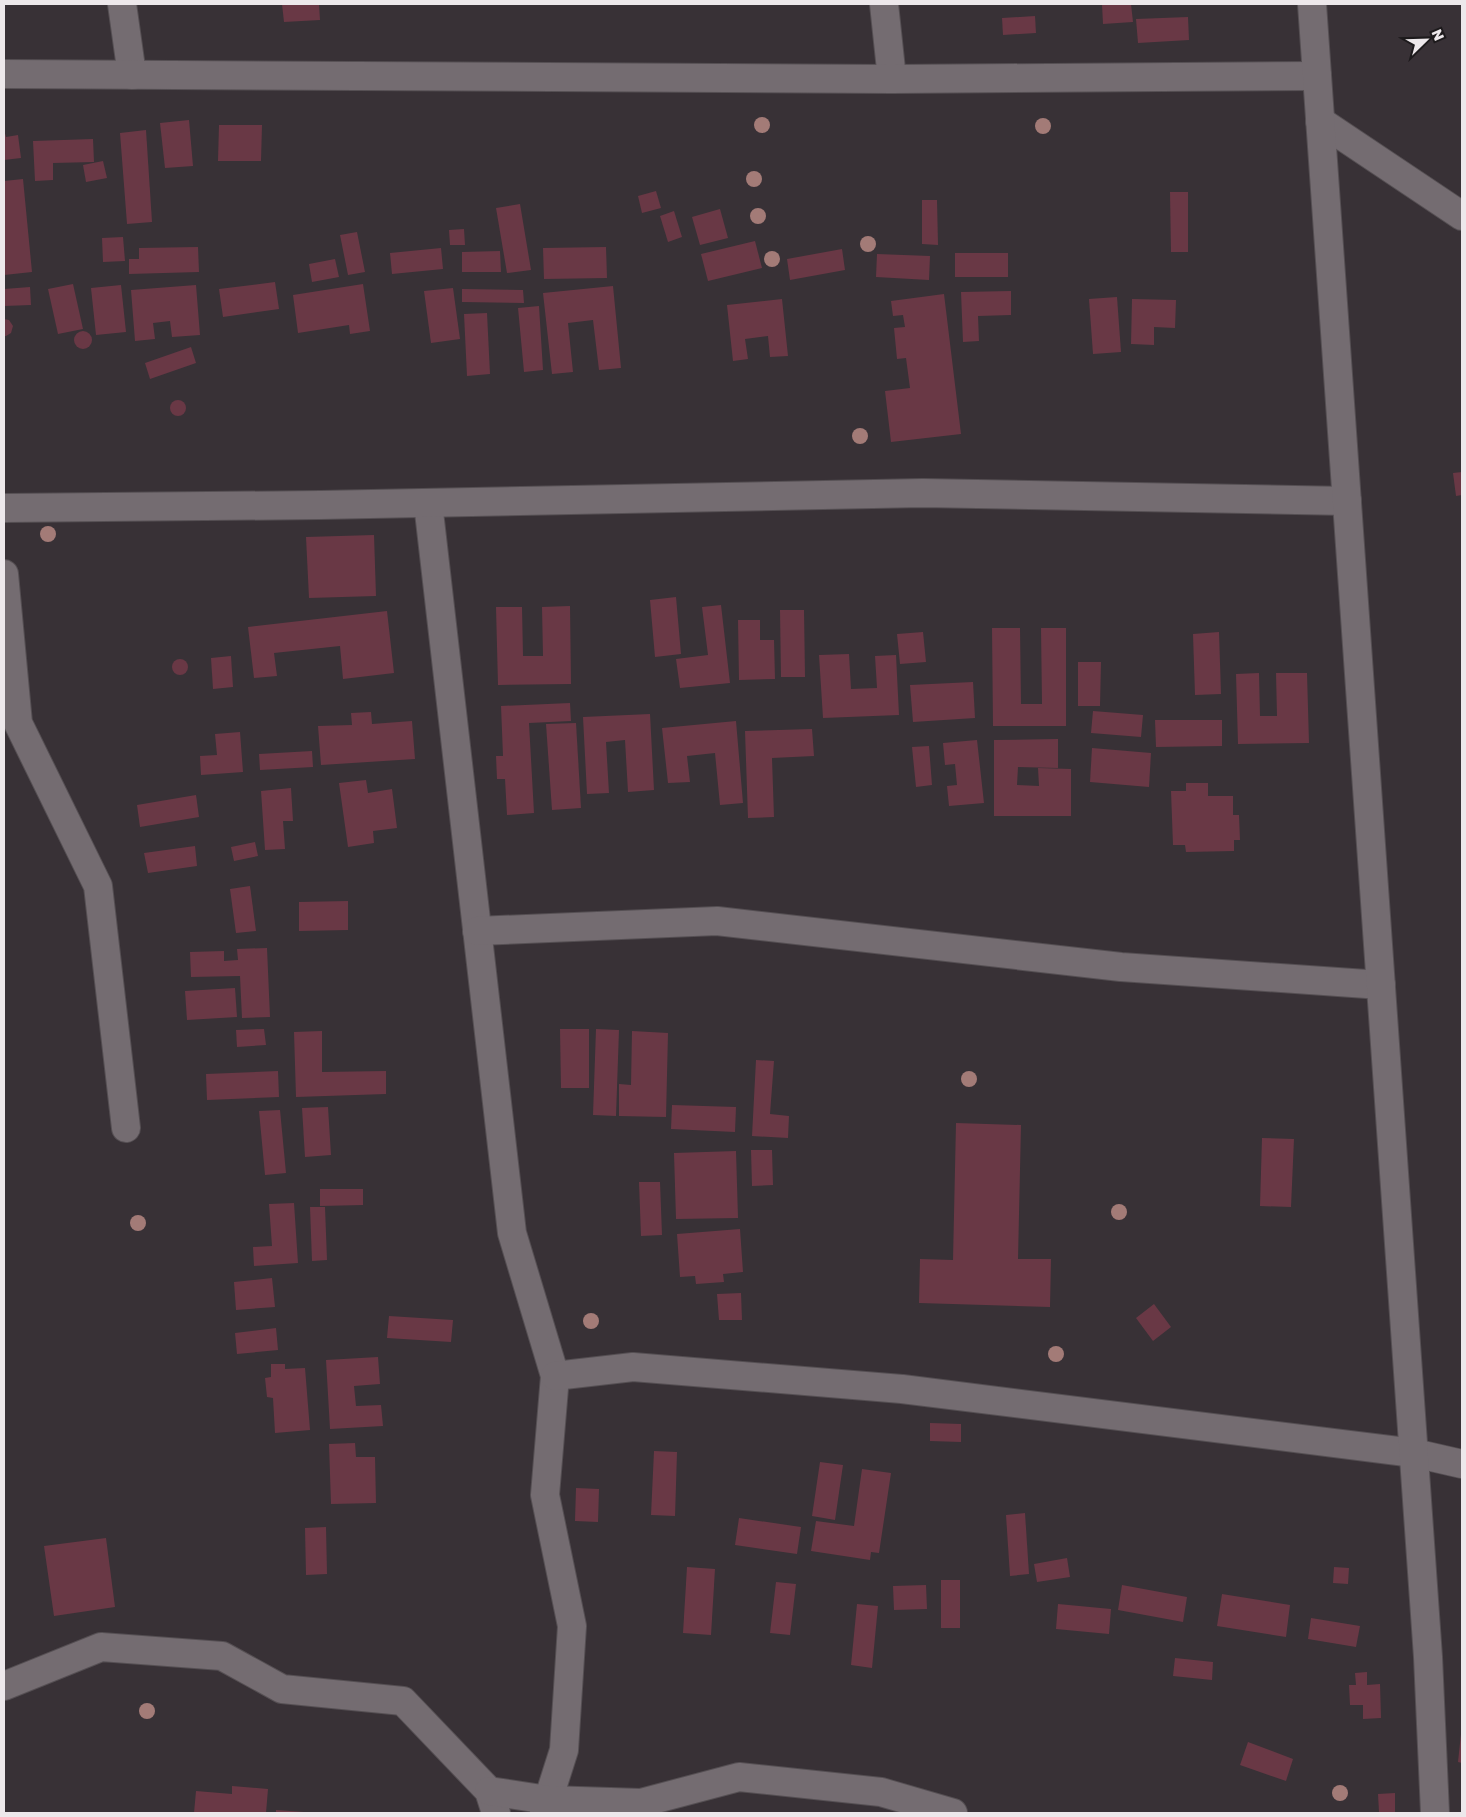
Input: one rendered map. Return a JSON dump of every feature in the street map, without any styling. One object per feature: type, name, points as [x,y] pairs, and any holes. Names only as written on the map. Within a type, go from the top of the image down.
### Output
[{"type":"street","points":[[122,4],[132,75]]},
{"type":"street","points":[[884,4],[892,79]]},
{"type":"street","points":[[1312,4],[1428,1656],[1435,1813]]},
{"type":"street","points":[[4,74],[892,79],[1317,76]]},
{"type":"street","points":[[1320,121],[1462,216]]},
{"type":"street","points":[[4,508],[428,503],[923,493],[1347,501]]},
{"type":"street","points":[[428,503],[512,1233],[555,1376],[545,1495],[572,1626],[564,1750],[546,1807]]},
{"type":"street","points":[[4,574],[18,723],[98,886],[126,1128]]},
{"type":"street","points":[[477,931],[717,921],[1121,967],[1381,985]]},
{"type":"street","points":[[555,1376],[633,1367],[902,1389],[1414,1453],[1462,1464]]},
{"type":"street","points":[[4,1686],[101,1647],[222,1656],[282,1688],[403,1701],[492,1802],[546,1807],[641,1804],[739,1777],[881,1792],[953,1813]]},
{"type":"building","points":[[282,4],[319,4],[320,20],[284,22]]},
{"type":"building","points":[[1102,4],[1131,4],[1133,22],[1103,24]]},
{"type":"building","points":[[1035,16],[1036,33],[1003,35],[1002,18]]},
{"type":"building","points":[[1188,17],[1189,40],[1138,43],[1136,19]]},
{"type":"building","points":[[189,120],[193,166],[165,168],[160,123]]},
{"type":"building","points":[[219,125],[262,125],[261,161],[218,161]]},
{"type":"building","points":[[4,130],[6,137],[18,135],[21,158],[4,160]]},
{"type":"building","points":[[146,130],[152,222],[127,224],[120,133]]},
{"type":"building","points":[[93,139],[94,162],[53,163],[53,180],[35,181],[33,141]]},
{"type":"building","points":[[103,161],[107,178],[86,182],[83,165]]},
{"type":"building","points":[[23,179],[32,272],[4,275],[4,181]]},
{"type":"building","points":[[656,191],[661,208],[642,213],[638,196]]},
{"type":"building","points":[[1170,192],[1188,192],[1188,252],[1171,252]]},
{"type":"building","points":[[922,200],[937,200],[938,245],[922,244]]},
{"type":"building","points":[[520,204],[531,270],[507,273],[496,208]]},
{"type":"building","points":[[720,209],[728,238],[700,245],[692,217]]},
{"type":"building","points":[[674,211],[682,237],[668,242],[660,216]]},
{"type":"building","points":[[464,229],[465,245],[450,245],[449,230]]},
{"type":"building","points":[[357,232],[365,272],[348,275],[340,235]]},
{"type":"building","points":[[123,237],[125,261],[103,262],[102,238]]},
{"type":"building","points":[[755,241],[762,268],[708,281],[701,254]]},
{"type":"building","points":[[198,247],[199,272],[129,274],[129,259],[139,259],[139,248]]},
{"type":"building","points":[[606,247],[607,278],[544,279],[543,248]]},
{"type":"building","points":[[441,248],[443,269],[392,274],[390,253]]},
{"type":"building","points":[[842,249],[845,270],[790,280],[787,259]]},
{"type":"building","points":[[500,251],[501,272],[462,272],[462,252]]},
{"type":"building","points":[[955,253],[1008,253],[1008,277],[955,277]]},
{"type":"building","points":[[877,254],[930,256],[929,280],[876,277]]},
{"type":"building","points":[[335,259],[339,277],[312,282],[309,264]]},
{"type":"building","points":[[275,282],[279,309],[223,317],[219,289]]},
{"type":"building","points":[[73,284],[83,329],[58,334],[48,289]]},
{"type":"building","points":[[363,284],[370,331],[350,334],[349,325],[298,333],[293,295]]},
{"type":"building","points":[[121,285],[126,332],[96,335],[91,288]]},
{"type":"building","points":[[196,285],[200,335],[172,337],[170,321],[153,323],[155,339],[135,341],[131,290]]},
{"type":"building","points":[[613,286],[621,368],[599,370],[593,320],[568,323],[573,372],[552,374],[543,293]]},
{"type":"building","points":[[30,287],[31,305],[4,306],[4,289]]},
{"type":"building","points":[[453,288],[460,339],[431,343],[424,291]]},
{"type":"building","points":[[462,289],[523,290],[524,303],[462,302]]},
{"type":"building","points":[[1011,291],[1011,315],[978,316],[979,341],[963,342],[961,292]]},
{"type":"building","points":[[944,294],[961,434],[891,442],[885,391],[910,388],[906,358],[897,359],[894,328],[905,327],[903,315],[893,316],[891,301]]},
{"type":"building","points":[[1117,297],[1121,352],[1093,354],[1089,299]]},
{"type":"building","points":[[782,299],[788,356],[770,357],[768,336],[745,339],[748,359],[733,361],[727,305]]},
{"type":"building","points":[[1132,299],[1176,300],[1175,328],[1154,327],[1154,345],[1131,344]]},
{"type":"building","points":[[539,306],[543,370],[524,372],[518,308]]},
{"type":"building","points":[[487,313],[490,374],[467,376],[464,314]]},
{"type":"building","points":[[4,319],[9,320],[13,326],[11,333],[6,336],[4,336]]},
{"type":"building","points":[[83,331],[89,334],[92,340],[89,346],[83,349],[77,346],[74,340],[77,334]]},
{"type":"building","points":[[191,347],[196,363],[150,379],[145,363]]},
{"type":"building","points":[[175,400],[181,400],[186,405],[184,414],[175,416],[170,411],[170,405]]},
{"type":"building","points":[[1462,472],[1462,495],[1456,496],[1453,473]]},
{"type":"building","points":[[374,535],[376,596],[309,598],[306,537]]},
{"type":"building","points":[[676,597],[681,654],[655,657],[650,600]]},
{"type":"building","points":[[721,605],[730,683],[680,688],[676,659],[708,655],[702,607]]},
{"type":"building","points":[[570,606],[571,684],[498,685],[496,607],[522,607],[523,656],[543,656],[542,607]]},
{"type":"building","points":[[780,610],[804,610],[805,677],[781,677]]},
{"type":"building","points":[[387,611],[394,673],[343,679],[340,646],[274,653],[277,676],[254,678],[248,627]]},
{"type":"building","points":[[738,620],[760,620],[760,640],[774,640],[775,679],[739,680]]},
{"type":"building","points":[[992,628],[1020,628],[1021,704],[1042,704],[1041,628],[1066,628],[1066,726],[993,726]]},
{"type":"building","points":[[923,632],[926,662],[900,664],[897,634]]},
{"type":"building","points":[[1219,632],[1221,694],[1195,695],[1193,634]]},
{"type":"building","points":[[849,654],[851,689],[877,688],[875,656],[896,655],[899,715],[823,718],[819,655]]},
{"type":"building","points":[[231,656],[233,687],[213,689],[211,658]]},
{"type":"building","points":[[180,659],[188,667],[180,675],[172,667]]},
{"type":"building","points":[[1078,662],[1101,662],[1100,706],[1078,706]]},
{"type":"building","points":[[1259,673],[1260,716],[1277,716],[1276,673],[1307,673],[1309,743],[1238,744],[1236,674]]},
{"type":"building","points":[[973,682],[975,718],[913,722],[910,685]]},
{"type":"building","points":[[570,703],[571,721],[529,723],[534,813],[507,815],[505,779],[497,779],[496,756],[503,756],[501,706]]},
{"type":"building","points":[[1093,711],[1143,715],[1141,737],[1091,733]]},
{"type":"building","points":[[371,712],[372,724],[412,721],[415,759],[321,765],[318,726],[352,725],[351,713]]},
{"type":"building","points":[[650,714],[654,790],[628,792],[625,740],[606,742],[609,793],[587,794],[583,717]]},
{"type":"building","points":[[1155,720],[1222,720],[1222,746],[1156,747]]},
{"type":"building","points":[[736,721],[743,803],[720,805],[715,753],[687,756],[690,782],[668,783],[662,728]]},
{"type":"building","points":[[576,723],[581,808],[552,810],[546,724]]},
{"type":"building","points":[[812,729],[814,756],[772,758],[774,817],[748,818],[745,731]]},
{"type":"building","points":[[240,732],[243,772],[201,775],[200,756],[217,755],[215,734]]},
{"type":"building","points":[[1058,739],[1058,768],[1018,767],[1017,785],[1039,786],[1038,768],[1071,769],[1071,816],[994,816],[994,740]]},
{"type":"building","points":[[977,740],[984,803],[949,806],[947,786],[957,785],[955,764],[945,765],[943,743]]},
{"type":"building","points":[[929,746],[932,785],[916,787],[912,747]]},
{"type":"building","points":[[1092,748],[1151,753],[1149,787],[1090,782]]},
{"type":"building","points":[[312,751],[313,767],[260,770],[259,754]]},
{"type":"building","points":[[366,780],[368,793],[392,789],[397,828],[373,831],[374,843],[348,847],[339,783]]},
{"type":"building","points":[[1186,783],[1208,783],[1208,796],[1233,796],[1233,815],[1239,815],[1240,840],[1234,840],[1234,851],[1186,852],[1185,845],[1173,845],[1171,791],[1186,791]]},
{"type":"building","points":[[291,788],[293,821],[283,821],[285,849],[265,850],[261,791]]},
{"type":"building","points":[[196,795],[199,817],[140,827],[137,805]]},
{"type":"building","points":[[255,842],[258,856],[234,861],[231,847]]},
{"type":"building","points":[[195,846],[197,866],[148,873],[144,853]]},
{"type":"building","points":[[250,886],[256,931],[236,933],[230,889]]},
{"type":"building","points":[[348,901],[348,930],[299,931],[299,902]]},
{"type":"building","points":[[267,948],[270,1017],[242,1018],[240,976],[191,977],[190,952],[224,951],[224,961],[238,960],[237,949]]},
{"type":"building","points":[[235,988],[237,1017],[187,1020],[185,991]]},
{"type":"building","points":[[264,1029],[266,1045],[237,1047],[236,1030]]},
{"type":"building","points":[[560,1029],[589,1029],[589,1088],[561,1088]]},
{"type":"building","points":[[596,1029],[619,1030],[616,1116],[593,1115]]},
{"type":"building","points":[[322,1031],[322,1072],[386,1071],[386,1094],[296,1097],[294,1032]]},
{"type":"building","points":[[632,1031],[668,1033],[666,1117],[619,1116],[619,1084],[631,1085]]},
{"type":"building","points":[[756,1060],[774,1061],[770,1114],[789,1116],[788,1138],[752,1136]]},
{"type":"building","points":[[278,1071],[279,1097],[207,1100],[206,1074]]},
{"type":"building","points":[[672,1105],[736,1107],[735,1132],[671,1129]]},
{"type":"building","points":[[328,1107],[331,1155],[305,1157],[302,1108]]},
{"type":"building","points":[[280,1110],[286,1173],[265,1175],[259,1111]]},
{"type":"building","points":[[956,1123],[1021,1125],[1018,1259],[1051,1259],[1050,1307],[919,1303],[920,1259],[953,1260]]},
{"type":"building","points":[[1262,1138],[1294,1139],[1291,1207],[1260,1206]]},
{"type":"building","points":[[751,1150],[772,1150],[773,1185],[752,1186]]},
{"type":"building","points":[[736,1151],[738,1218],[676,1219],[674,1153]]},
{"type":"building","points":[[639,1182],[660,1182],[662,1235],[641,1236]]},
{"type":"building","points":[[320,1189],[363,1189],[363,1205],[320,1206]]},
{"type":"building","points":[[294,1203],[298,1263],[254,1266],[253,1247],[272,1246],[269,1204]]},
{"type":"building","points":[[310,1207],[325,1207],[327,1260],[312,1261]]},
{"type":"building","points":[[740,1229],[743,1272],[723,1274],[724,1282],[696,1284],[695,1276],[680,1277],[677,1234]]},
{"type":"building","points":[[272,1278],[275,1307],[236,1310],[234,1282]]},
{"type":"building","points":[[741,1293],[742,1320],[719,1320],[717,1294]]},
{"type":"building","points":[[1154,1304],[1171,1327],[1153,1341],[1136,1318]]},
{"type":"building","points":[[389,1316],[453,1320],[451,1342],[387,1338]]},
{"type":"building","points":[[276,1328],[278,1350],[237,1354],[235,1333]]},
{"type":"building","points":[[378,1357],[380,1384],[354,1386],[356,1406],[381,1405],[383,1426],[330,1429],[326,1360]]},
{"type":"building","points":[[271,1364],[285,1364],[285,1369],[305,1368],[310,1430],[275,1433],[273,1398],[267,1397],[265,1378],[271,1377]]},
{"type":"building","points":[[930,1423],[961,1424],[961,1442],[930,1441]]},
{"type":"building","points":[[355,1443],[356,1457],[375,1457],[376,1503],[331,1504],[329,1444]]},
{"type":"building","points":[[654,1451],[677,1452],[675,1516],[651,1515]]},
{"type":"building","points":[[820,1462],[843,1465],[835,1520],[812,1516]]},
{"type":"building","points":[[862,1469],[891,1473],[879,1553],[871,1552],[870,1560],[811,1551],[816,1521],[854,1526]]},
{"type":"building","points":[[576,1488],[599,1489],[598,1522],[575,1521]]},
{"type":"building","points":[[1025,1513],[1029,1574],[1010,1576],[1006,1515]]},
{"type":"building","points":[[739,1518],[801,1527],[797,1554],[735,1545]]},
{"type":"building","points":[[326,1527],[327,1574],[306,1575],[305,1528]]},
{"type":"building","points":[[106,1538],[115,1607],[54,1616],[44,1546]]},
{"type":"building","points":[[1067,1558],[1070,1577],[1037,1582],[1034,1564]]},
{"type":"building","points":[[687,1567],[715,1569],[711,1635],[683,1633]]},
{"type":"building","points":[[1334,1567],[1349,1568],[1348,1584],[1333,1583]]},
{"type":"building","points":[[941,1580],[960,1580],[960,1628],[941,1628]]},
{"type":"building","points":[[776,1582],[796,1584],[790,1635],[770,1633]]},
{"type":"building","points":[[926,1585],[927,1609],[894,1610],[893,1586]]},
{"type":"building","points":[[1122,1585],[1187,1597],[1183,1622],[1118,1610]]},
{"type":"building","points":[[1222,1594],[1290,1605],[1286,1637],[1217,1626]]},
{"type":"building","points":[[857,1604],[878,1606],[872,1668],[851,1665]]},
{"type":"building","points":[[1058,1604],[1111,1609],[1109,1634],[1056,1629]]},
{"type":"building","points":[[1311,1618],[1360,1626],[1356,1647],[1308,1639]]},
{"type":"building","points":[[1175,1658],[1213,1662],[1212,1680],[1173,1676]]},
{"type":"building","points":[[1367,1672],[1367,1685],[1380,1684],[1381,1718],[1363,1719],[1363,1705],[1350,1705],[1349,1685],[1356,1685],[1355,1673]]},
{"type":"building","points":[[1462,1734],[1462,1763],[1458,1762]]},
{"type":"building","points":[[1248,1742],[1293,1759],[1286,1781],[1240,1765]]},
{"type":"building","points":[[232,1786],[268,1789],[266,1813],[194,1813],[196,1791],[232,1794]]},
{"type":"building","points":[[1395,1793],[1395,1812],[1379,1812],[1378,1794]]},
{"type":"building","points":[[276,1810],[304,1812],[304,1813],[276,1813]]}]
